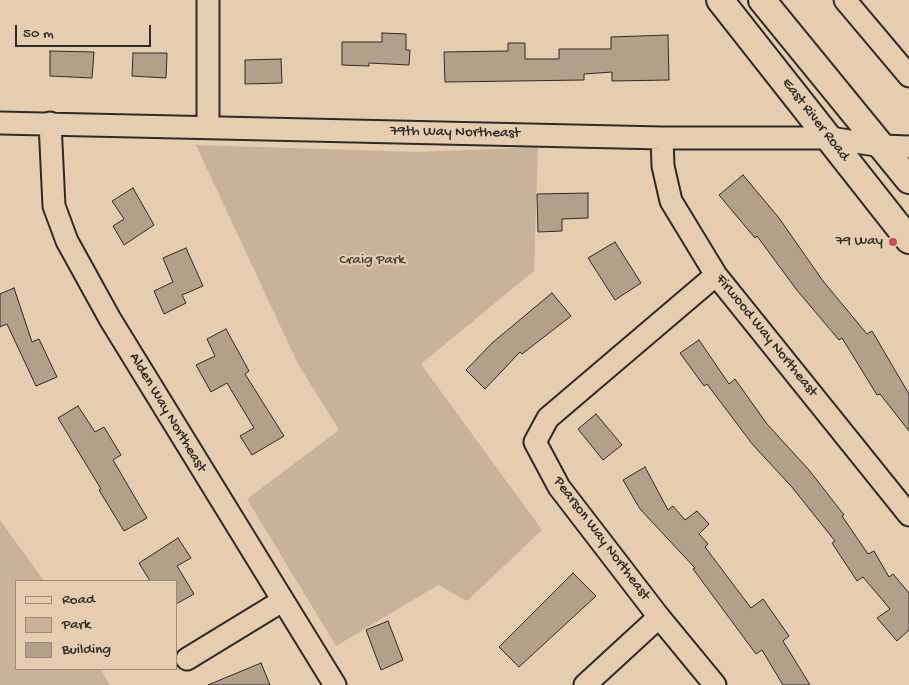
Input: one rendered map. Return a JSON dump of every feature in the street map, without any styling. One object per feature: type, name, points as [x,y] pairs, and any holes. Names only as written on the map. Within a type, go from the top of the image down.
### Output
[{"type":"main road","name":"East River Road","points":[[720,0],[909,240]]},
{"type":"main road","points":[[762,0],[909,180]]},
{"type":"street","points":[[208,0],[208,127]]},
{"type":"street","points":[[845,0],[909,76]]},
{"type":"street","name":"79th Way Northeast","points":[[0,123],[662,138],[830,138],[882,146],[909,147]]},
{"type":"street","name":"Alden Way Northeast","points":[[50,123],[54,206],[67,241],[110,319],[334,685]]},
{"type":"street","name":"Firwood Way Northeast","points":[[662,138],[664,166],[672,201],[716,274],[909,515]]},
{"type":"street","name":"Pearson Way Northeast","points":[[715,685],[659,617],[559,486],[535,442],[548,418],[716,274]]},
{"type":"street","points":[[187,659],[282,601]]},
{"type":"street","points":[[585,685],[659,617]]},
{"type":"green space","name":"Craig Park","points":[[196,145],[418,152],[538,147],[534,271],[421,364],[542,530],[467,601],[438,585],[336,646],[247,499],[339,430],[298,364]]},
{"type":"green space","points":[[0,520],[43,580],[15,580],[15,670],[101,670],[110,685],[0,685]]},
{"type":"building","points":[[382,33],[406,34],[406,50],[410,50],[409,65],[369,63],[369,66],[342,65],[342,42],[382,42]]},
{"type":"building","points":[[668,35],[669,80],[612,81],[612,72],[584,74],[584,80],[445,82],[444,52],[508,51],[508,43],[525,43],[525,59],[559,59],[559,49],[611,49],[611,37]]},
{"type":"building","points":[[50,51],[94,52],[92,78],[50,76]]},
{"type":"building","points":[[133,53],[167,53],[166,78],[132,76]]},
{"type":"building","points":[[281,59],[282,83],[245,84],[245,60]]},
{"type":"building","points":[[743,175],[779,218],[823,281],[867,334],[872,331],[909,394],[909,431],[880,394],[877,395],[842,338],[839,340],[796,289],[757,236],[755,238],[719,195]]},
{"type":"building","points":[[133,188],[154,225],[124,245],[113,226],[124,219],[112,201]]},
{"type":"building","points":[[588,193],[588,218],[562,219],[562,231],[538,232],[537,194]]},
{"type":"building","points":[[615,242],[641,283],[615,300],[588,258]]},
{"type":"building","points":[[186,248],[203,286],[182,295],[186,303],[164,314],[154,291],[173,282],[163,258]]},
{"type":"building","points":[[14,288],[32,342],[39,339],[57,377],[36,386],[7,324],[0,327],[0,294]]},
{"type":"building","points":[[552,293],[571,316],[522,354],[520,352],[485,389],[466,370],[492,343]]},
{"type":"building","points":[[226,329],[249,371],[245,374],[284,436],[252,455],[240,436],[254,428],[227,383],[211,392],[196,365],[215,356],[207,339]]},
{"type":"building","points":[[699,340],[729,384],[735,379],[767,424],[809,470],[844,515],[842,516],[868,554],[874,551],[889,577],[893,574],[909,593],[909,630],[897,641],[877,618],[890,609],[863,577],[857,581],[832,543],[835,541],[791,486],[753,445],[707,384],[704,386],[680,353]]},
{"type":"building","points":[[78,406],[95,432],[104,427],[121,455],[113,460],[147,518],[124,531],[58,418]]},
{"type":"building","points":[[596,414],[622,445],[603,460],[578,429]]},
{"type":"building","points":[[645,467],[668,510],[673,506],[685,520],[697,511],[709,524],[699,534],[708,544],[705,547],[751,608],[763,599],[789,636],[783,641],[810,685],[783,685],[762,650],[756,654],[693,569],[695,568],[640,509],[623,480]]},
{"type":"building","points":[[178,538],[191,558],[177,566],[194,594],[178,603],[178,580],[149,580],[139,563]]},
{"type":"building","points":[[573,573],[596,596],[519,667],[499,647]]},
{"type":"building","points":[[388,621],[403,660],[381,670],[366,630]]},
{"type":"building","points":[[261,663],[270,685],[208,685]]},
{"type":"place","name":"79 Way","points":[[893,242]]}]
